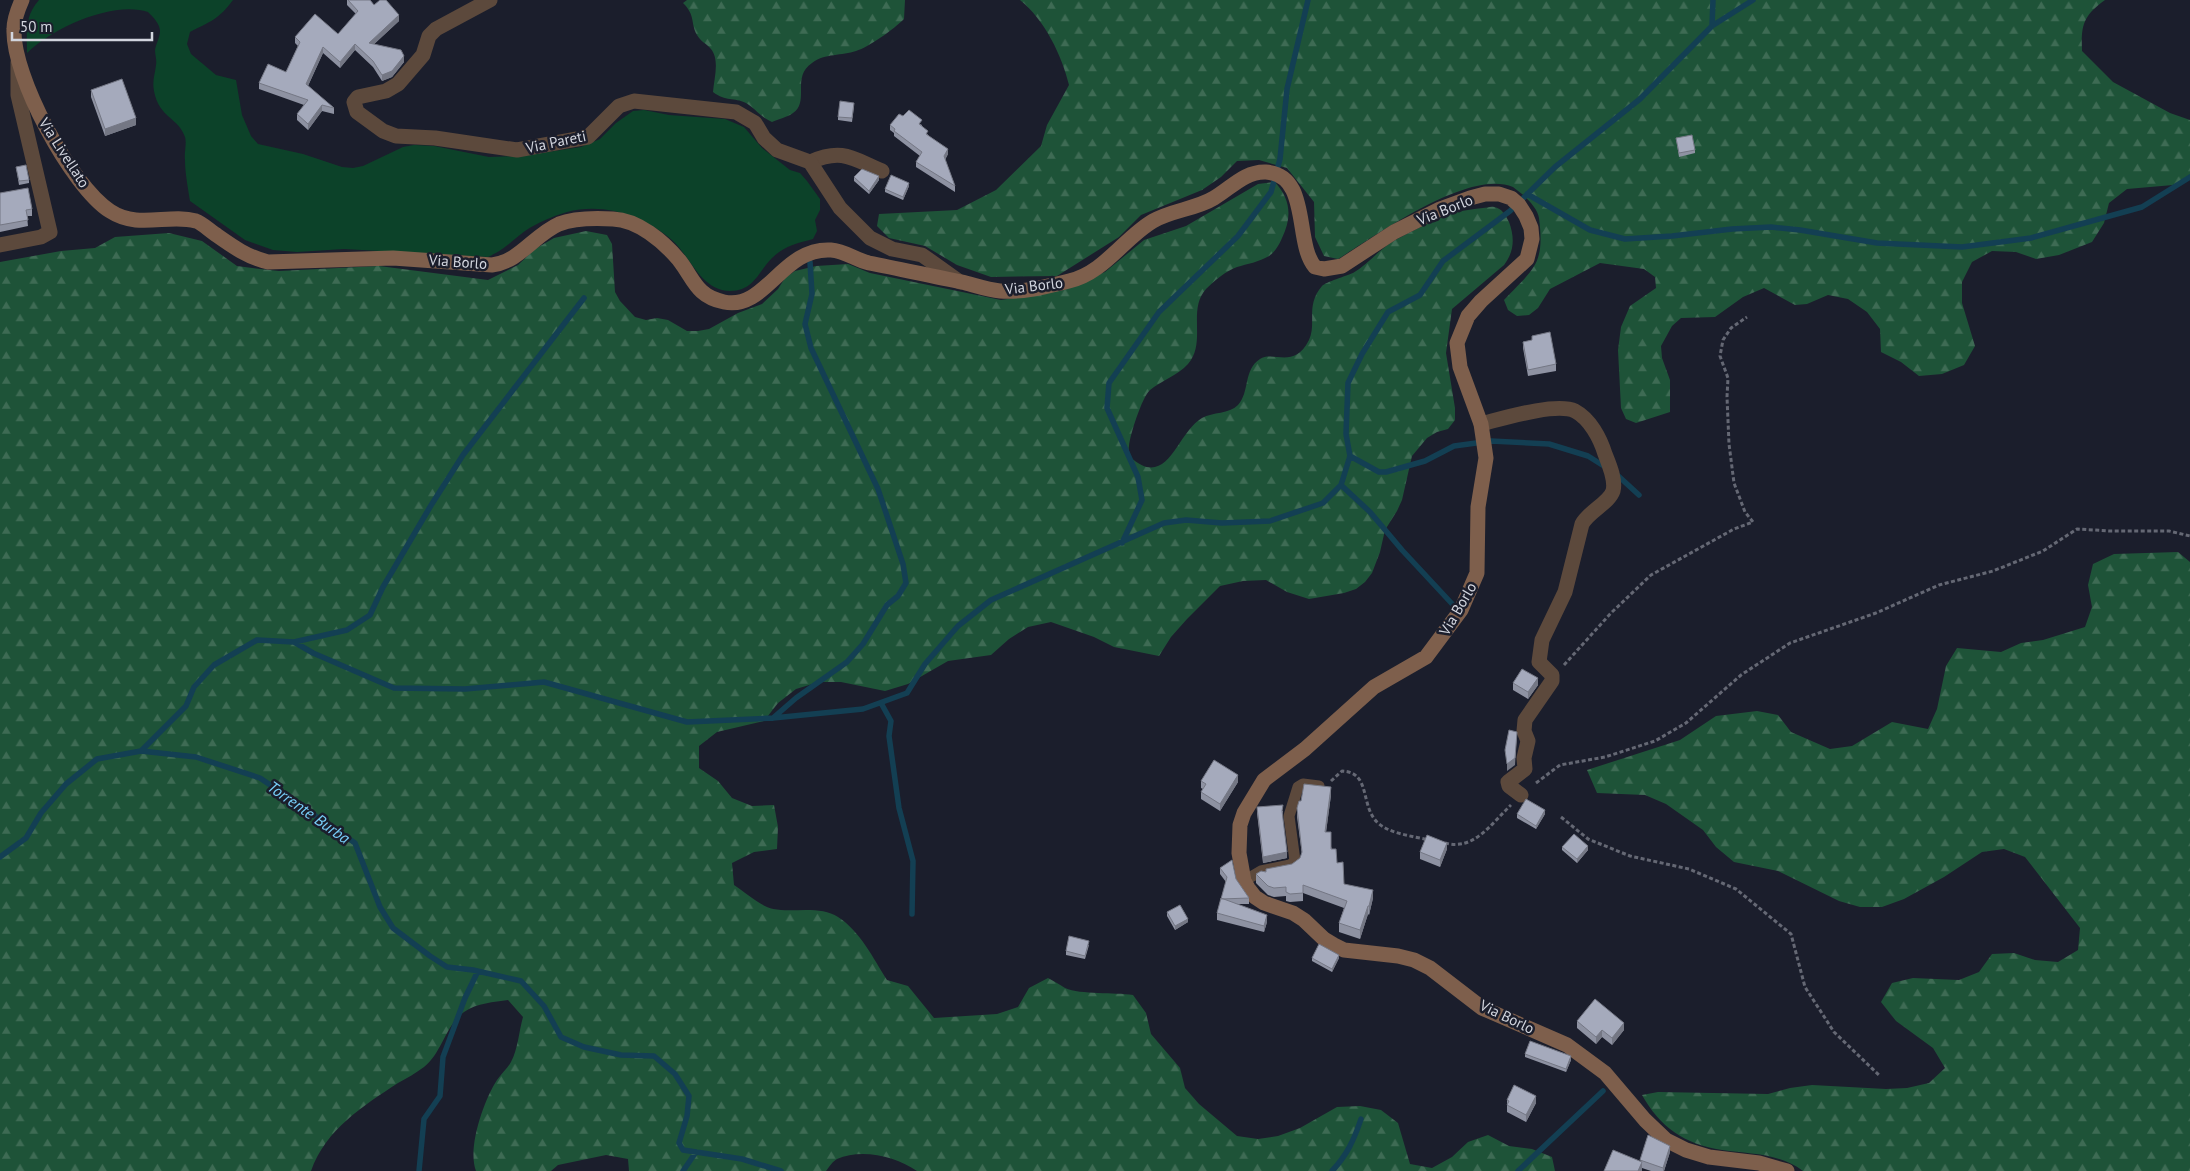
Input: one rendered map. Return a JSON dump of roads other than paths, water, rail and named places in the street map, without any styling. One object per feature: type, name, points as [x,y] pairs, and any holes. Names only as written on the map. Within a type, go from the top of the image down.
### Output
[{"type":"main road","name":"Via Livellato","points":[[22,0],[17,11],[13,31],[18,58],[30,94],[50,136],[81,182],[110,212]]},
{"type":"main road","name":"Via Borlo","points":[[110,212],[136,220],[196,221],[252,258],[268,262],[393,258],[492,265],[502,264],[509,261],[537,238],[560,224],[588,219],[621,220],[642,228],[670,250],[700,291],[722,302],[734,303],[744,302],[755,297],[790,264],[816,252],[832,250],[862,261],[1001,291],[1039,288],[1074,280],[1104,263],[1136,233],[1152,222],[1167,214],[1212,200],[1244,177],[1257,172],[1269,172],[1281,177],[1289,185],[1300,206],[1306,252],[1315,267],[1324,269],[1342,266],[1394,232],[1440,209],[1485,194],[1499,194],[1511,198],[1519,205],[1531,228],[1532,239],[1527,258],[1472,311],[1457,343],[1460,367],[1481,424],[1486,458],[1478,507],[1477,573],[1461,610],[1426,657],[1374,687],[1305,749],[1264,780],[1244,813],[1240,825],[1239,853],[1244,881],[1255,897],[1264,903],[1293,913],[1334,945],[1344,950],[1398,956],[1414,960],[1430,968],[1482,1008],[1567,1045],[1605,1073],[1645,1120],[1666,1140],[1686,1150],[1709,1157],[1759,1163],[1787,1171]]},
{"type":"street","name":"Via Pareti","points":[[490,0],[436,29],[429,36],[423,55],[398,84],[386,90],[358,97],[354,102],[356,112],[383,131],[396,136],[435,138],[517,150],[588,137],[619,106],[626,102],[634,101],[736,112],[755,123],[764,138],[776,150],[810,162]]},
{"type":"street","points":[[0,245],[41,237],[50,232],[18,95],[18,58]]},
{"type":"street","points":[[882,170],[839,154],[822,156],[810,162],[840,208],[870,238],[892,249],[922,255],[960,282]]},
{"type":"street","points":[[1481,424],[1534,411],[1556,409],[1575,411],[1587,421],[1596,434],[1608,462],[1613,485],[1612,491],[1606,500],[1587,516],[1582,524],[1565,592],[1542,640],[1539,662],[1552,675],[1549,686],[1525,720],[1524,731],[1528,741],[1524,758],[1525,769],[1508,782],[1508,786],[1521,795]]},
{"type":"lane","points":[[1244,881],[1261,871],[1290,865],[1295,861],[1290,816],[1298,787],[1303,784],[1320,786]]},
{"type":"waterway","points":[[1122,543],[1142,500],[1138,477],[1107,408],[1109,383],[1159,312],[1238,236],[1271,192],[1280,159],[1287,89],[1308,0]]},
{"type":"waterway","points":[[1712,26],[1713,0]]},
{"type":"waterway","points":[[141,751],[186,706],[194,687],[214,665],[257,640],[294,642],[313,653],[394,688],[465,689],[544,682],[687,722],[773,718],[863,709],[907,693],[925,664],[958,626],[991,600],[1164,523],[1186,520],[1222,523],[1270,521],[1323,503],[1341,485],[1350,456],[1346,434],[1348,383],[1362,354],[1388,312],[1420,295],[1443,261],[1510,211],[1555,167],[1640,99],[1712,26],[1753,0]]},
{"type":"waterway","points":[[1527,194],[1590,230],[1625,239],[1771,227],[1877,243],[1962,247],[2031,238],[2142,207],[2190,177]]},
{"type":"waterway","points":[[773,718],[796,698],[847,662],[863,644],[887,605],[898,596],[906,583],[903,564],[878,489],[811,348],[805,324],[812,294],[810,262]]},
{"type":"waterway","points":[[294,642],[347,630],[370,615],[383,587],[463,455],[584,298]]},
{"type":"waterway","points":[[1350,456],[1379,472],[1386,472],[1425,461],[1454,446],[1491,441],[1549,444],[1588,456],[1607,468]]},
{"type":"waterway","points":[[1615,473],[1639,495]]},
{"type":"waterway","points":[[1341,485],[1370,512],[1455,607]]},
{"type":"waterway","points":[[881,703],[891,721],[889,736],[899,808],[913,861],[912,914]]},
{"type":"waterway","name":"Torrente Burba","points":[[0,857],[26,838],[41,813],[66,784],[97,759],[141,751],[196,757],[260,778],[355,843],[380,907],[393,928],[430,956],[447,967],[473,970],[521,981],[544,1006],[561,1037],[584,1047],[621,1055],[654,1056],[675,1074],[689,1096],[687,1116],[679,1143],[683,1150],[742,1159],[781,1171]]},
{"type":"waterway","points":[[419,1171],[424,1119],[440,1096],[443,1057],[465,998],[478,971]]},
{"type":"waterway","points":[[1518,1171],[1603,1091]]},
{"type":"waterway","points":[[1332,1171],[1350,1147],[1361,1119]]},
{"type":"waterway","points":[[683,1171],[696,1152]]}]
